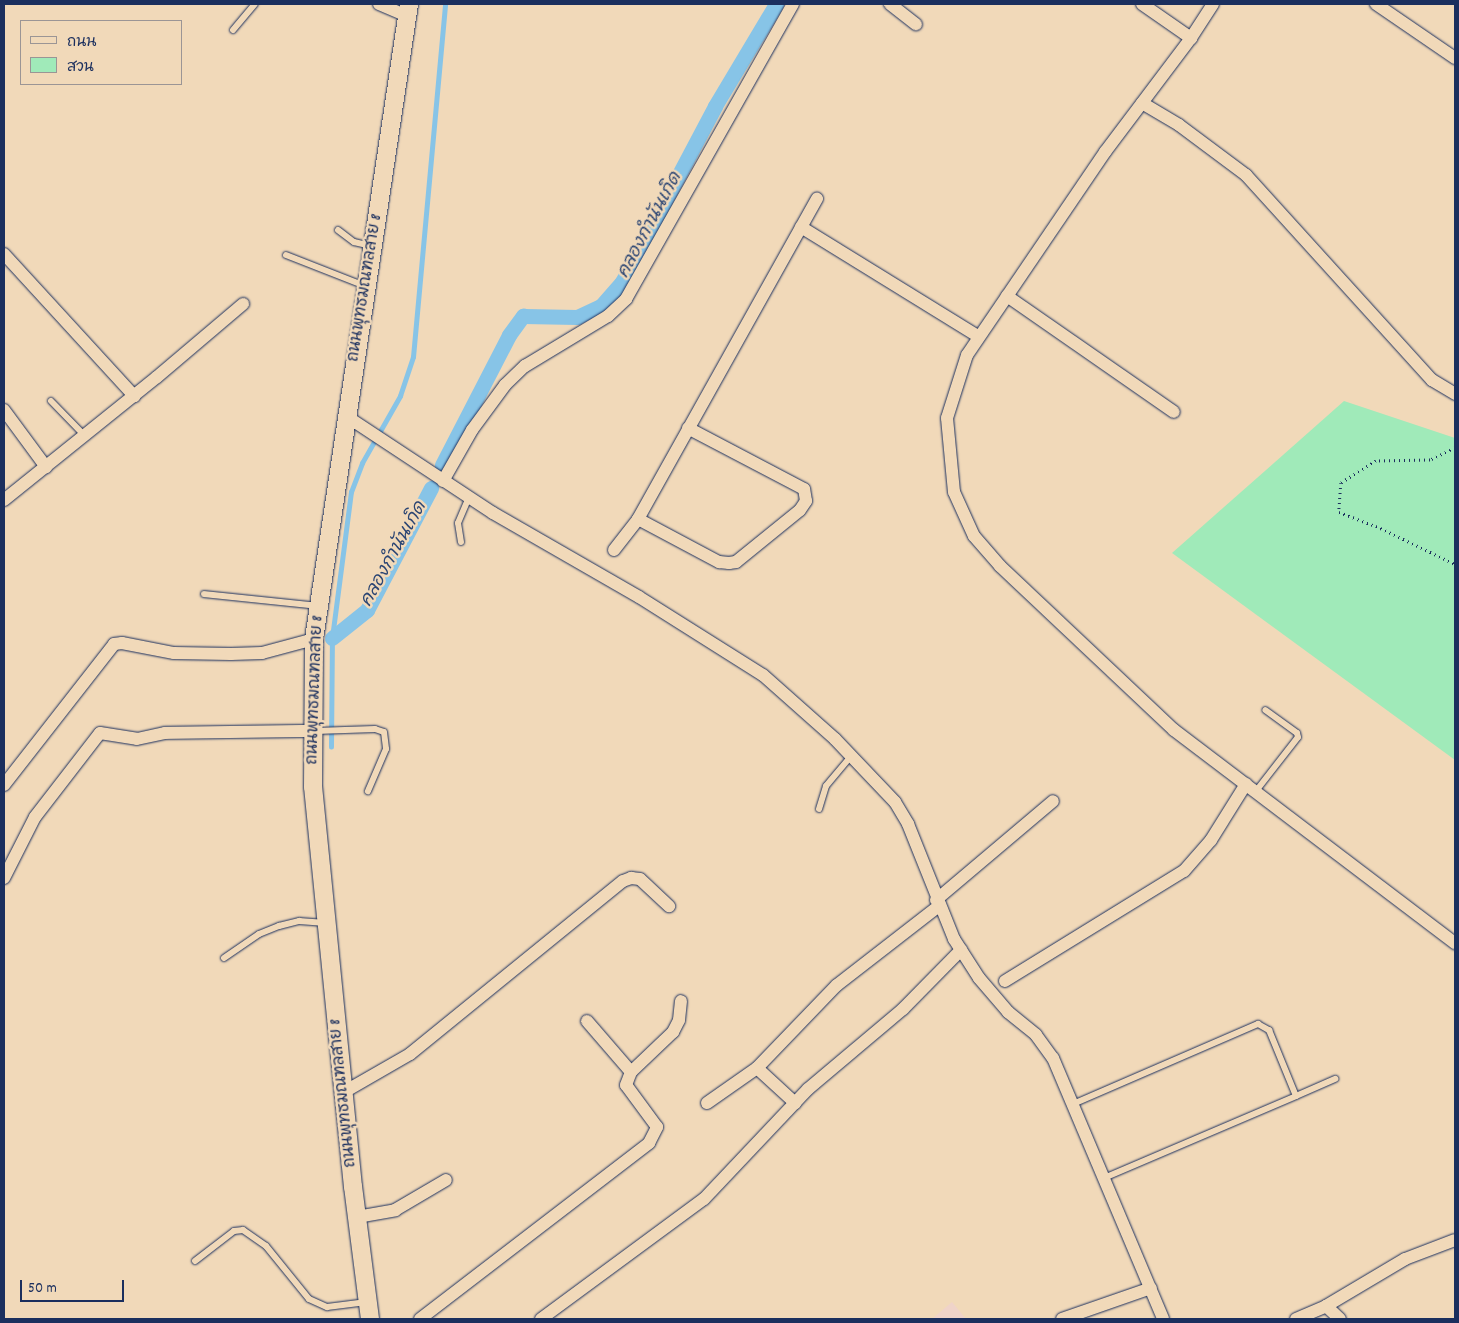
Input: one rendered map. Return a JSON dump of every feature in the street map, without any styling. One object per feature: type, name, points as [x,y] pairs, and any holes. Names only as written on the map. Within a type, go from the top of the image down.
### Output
[{"type":"street","points":[[379,4],[408,10]]},
{"type":"street","points":[[443,481],[472,430],[505,385],[525,366],[608,316],[626,299],[793,4]]},
{"type":"street","points":[[890,4],[916,24]]},
{"type":"street","points":[[1142,4],[1191,38]]},
{"type":"street","points":[[1213,4],[967,355],[947,418],[954,492],[974,536],[1000,566],[1071,636],[1174,730],[1455,943]]},
{"type":"street","points":[[1376,4],[1455,58]]},
{"type":"street","name":"ถนนพุทธมณฑลสาย 8","points":[[368,1314],[313,787],[314,639],[408,10]]},
{"type":"street","points":[[1142,103],[1179,125],[1246,175],[1432,380],[1455,394]]},
{"type":"street","points":[[614,550],[638,519],[817,198]]},
{"type":"street","points":[[801,227],[980,337]]},
{"type":"street","points":[[4,254],[134,396]]},
{"type":"street","points":[[1007,296],[1174,412]]},
{"type":"street","points":[[4,500],[134,396],[243,304]]},
{"type":"street","points":[[4,410],[46,467]]},
{"type":"street","points":[[346,416],[468,498],[639,597],[764,675],[851,756],[895,802],[908,824],[938,903],[961,950],[997,999],[1036,1035],[1053,1058],[1163,1319]]},
{"type":"street","points":[[638,519],[718,562],[729,563],[750,550],[800,510],[806,501],[804,489],[688,428]]},
{"type":"street","points":[[4,785],[114,644],[122,643],[174,653],[231,654],[262,653],[314,639]]},
{"type":"street","points":[[4,878],[35,817],[100,733],[137,739],[165,733],[313,731]]},
{"type":"street","points":[[1005,981],[1184,871],[1211,840],[1251,788]]},
{"type":"street","points":[[707,1103],[757,1068],[837,985],[938,903],[1052,801]]},
{"type":"street","points":[[344,1092],[410,1054],[623,881],[632,878],[640,879],[669,906]]},
{"type":"street","points":[[541,1319],[704,1199],[795,1103],[903,1009],[961,950]]},
{"type":"street","points":[[420,1319],[649,1142],[657,1126],[626,1085],[630,1072],[673,1032],[679,1020],[681,1001]]},
{"type":"street","points":[[587,1021],[630,1072]]},
{"type":"street","points":[[757,1068],[795,1103]]},
{"type":"street","points":[[357,1217],[395,1210],[446,1180]]},
{"type":"street","points":[[1296,1319],[1326,1306],[1406,1259],[1455,1240]]},
{"type":"street","points":[[1062,1319],[1151,1288]]},
{"type":"street","points":[[1326,1306],[1340,1319]]},
{"type":"lane","points":[[233,30],[255,4]]},
{"type":"lane","points":[[338,230],[354,242],[372,246]]},
{"type":"lane","points":[[286,255],[366,286]]},
{"type":"lane","points":[[51,401],[85,436]]},
{"type":"lane","points":[[461,542],[458,523],[468,498]]},
{"type":"lane","points":[[204,594],[319,606]]},
{"type":"lane","points":[[1251,788],[1298,737],[1297,733],[1265,710]]},
{"type":"lane","points":[[313,731],[375,729],[384,732],[386,748],[368,791]]},
{"type":"lane","points":[[819,809],[826,786],[851,756]]},
{"type":"lane","points":[[224,958],[259,934],[279,926],[299,921],[327,923]]},
{"type":"lane","points":[[1073,1104],[1258,1024],[1269,1030],[1296,1096]]},
{"type":"lane","points":[[1104,1178],[1335,1079]]},
{"type":"lane","points":[[195,1261],[234,1231],[244,1230],[266,1246],[309,1299],[327,1307],[368,1314]]},
{"type":"path","points":[[1455,448],[1430,460],[1376,462],[1341,483],[1339,512],[1376,526],[1455,564]]},
{"type":"shaded area","points":[[952,1302],[966,1319],[932,1319]]},
{"type":"green space","points":[[1344,401],[1455,438],[1455,760],[1172,553]]},
{"type":"waterway","points":[[331,747],[332,638],[351,492],[362,463],[400,396],[413,357],[445,4]]},
{"type":"waterway","name":"คลองกำนันเกิด","points":[[442,465],[509,335],[523,316],[577,317],[601,306],[622,282],[715,106],[776,4]]},
{"type":"waterway","name":"คลองกำนันเกิด","points":[[332,638],[367,610],[431,488]]}]
